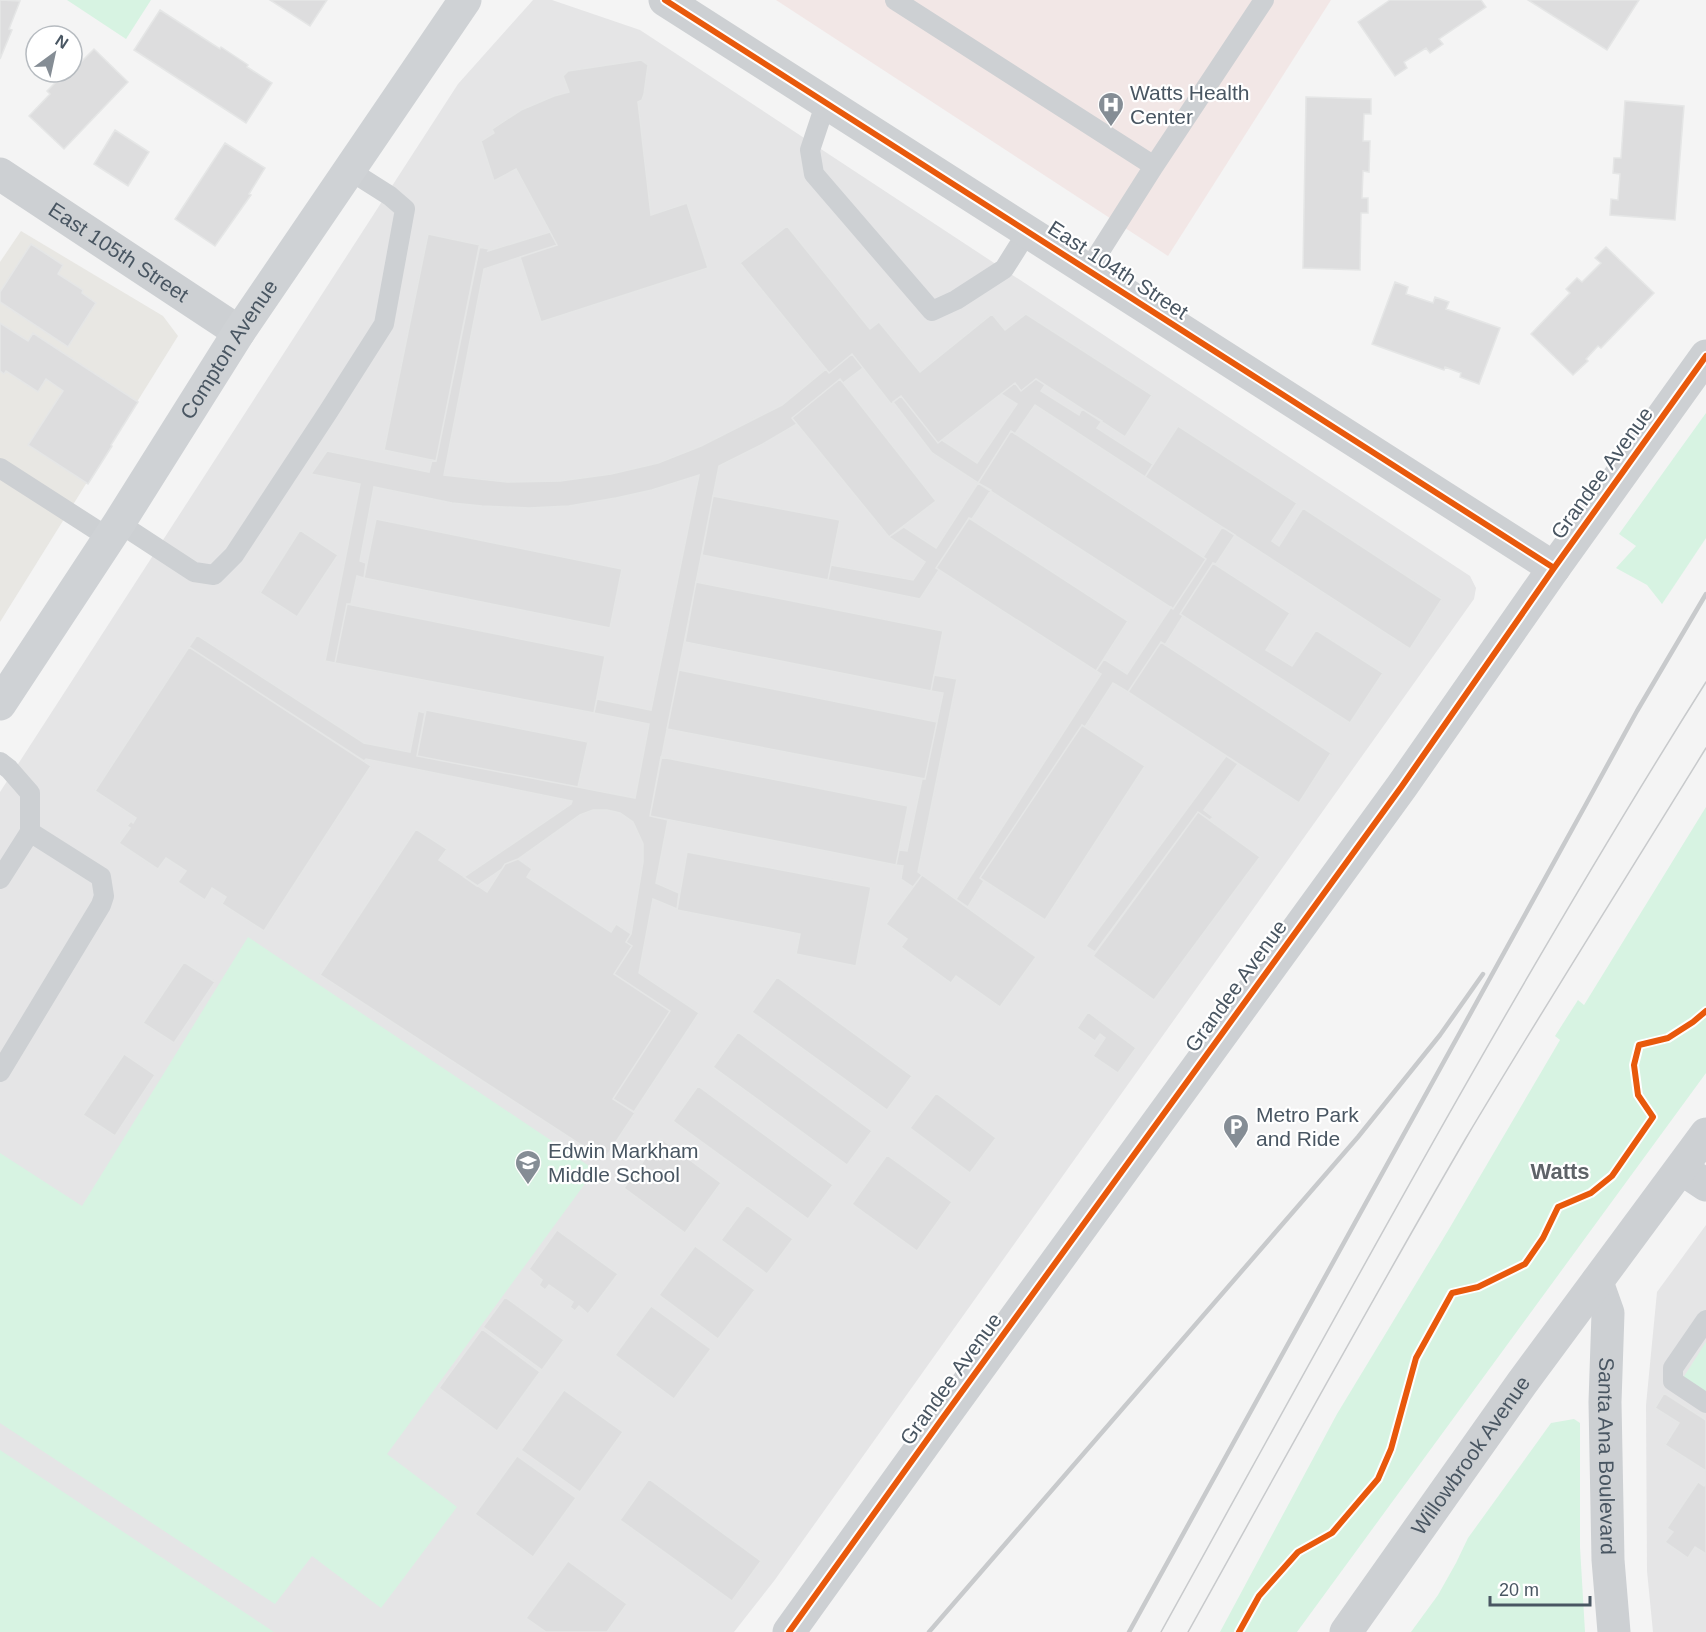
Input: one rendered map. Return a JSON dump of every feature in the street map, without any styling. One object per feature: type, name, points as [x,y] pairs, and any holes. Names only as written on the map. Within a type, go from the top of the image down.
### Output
[{"type":"main road","name":"Compton Avenue","points":[[0,704],[114,530],[239,332],[465,0]]},
{"type":"street","name":"East 104th Street","points":[[665,0],[1554,568]]},
{"type":"street","name":"East 105th Street","points":[[0,174],[239,332]]},
{"type":"street","name":"Grandee Avenue","points":[[789,1632],[1402,786],[1706,356]]},
{"type":"street","name":"Willowbrook Avenue","points":[[1346,1632],[1596,1282],[1694,1177],[1706,1134]]},
{"type":"street","name":"Santa Ana Boulevard","points":[[1596,1282],[1608,1313],[1606,1413],[1608,1560],[1614,1632]]},
{"type":"lane","points":[[895,0],[1154,166]]},
{"type":"lane","points":[[1088,270],[1264,0]]},
{"type":"lane","points":[[826,102],[810,150],[814,174],[932,311],[956,300],[1004,269],[1028,231]]},
{"type":"lane","points":[[0,468],[194,572],[214,575],[234,555],[384,324],[405,209],[390,196],[349,170]]},
{"type":"lane","points":[[0,762],[30,793],[30,832],[0,879]]},
{"type":"lane","points":[[0,1072],[101,905],[104,896],[101,877],[30,832]]},
{"type":"lane","points":[[1706,1320],[1673,1368],[1673,1381],[1706,1403]]},
{"type":"shaded area","name":"Edwin Markham Middle School","points":[[533,0],[552,0],[640,30],[1470,576],[1476,588],[1474,599],[774,1581],[734,1632],[0,1632],[0,792],[458,84]]},
{"type":"shaded area","name":"Watts Health Center","points":[[776,0],[1331,0],[1168,256]]},
{"type":"shaded area","points":[[21,231],[163,316],[178,336],[0,622],[0,262]]},
{"type":"shaded area","points":[[1706,1225],[1706,1632],[1653,1632],[1647,1571],[1646,1405],[1657,1292]]},
{"type":"green space","points":[[67,0],[151,0],[126,39]]},
{"type":"green space","points":[[1706,413],[1706,538],[1662,604],[1647,585],[1616,568],[1636,546],[1619,534]]},
{"type":"green space","points":[[1706,807],[1706,1073],[1297,1632],[1220,1632],[1337,1414],[1560,1040],[1555,1036],[1578,1000],[1584,1005]]},
{"type":"green space","points":[[248,937],[595,1170],[387,1454],[457,1507],[381,1608],[312,1556],[275,1604],[0,1423],[0,1153],[82,1206]]},
{"type":"green space","points":[[1706,1342],[1706,1393],[1683,1378]]},
{"type":"green space","points":[[1574,1419],[1580,1423],[1580,1547],[1585,1632],[1411,1632],[1438,1595],[1468,1538],[1551,1423]]},
{"type":"green space","points":[[0,1450],[274,1632],[0,1632]]},
{"type":"building","points":[[0,0],[20,1],[9,29],[12,30],[0,59]]},
{"type":"building","points":[[270,0],[327,0],[310,26]]},
{"type":"building","points":[[1390,0],[1481,0],[1486,7],[1439,39],[1443,44],[1430,53],[1426,48],[1404,62],[1407,68],[1395,76],[1358,22]]},
{"type":"building","points":[[1528,0],[1639,0],[1607,50]]},
{"type":"building","points":[[160,10],[220,49],[221,47],[272,83],[246,123],[134,50]]},
{"type":"building","points":[[94,49],[128,82],[64,149],[29,116],[50,94],[47,91],[54,84],[84,84],[84,59]]},
{"type":"building","points":[[641,60],[648,65],[644,94],[642,100],[638,102],[651,215],[687,203],[708,268],[541,322],[520,257],[557,245],[516,169],[494,181],[481,141],[494,133],[492,129],[521,110],[569,92],[563,76],[568,71]]},
{"type":"building","points":[[1306,97],[1371,99],[1371,114],[1364,114],[1363,141],[1370,141],[1369,172],[1363,171],[1362,198],[1368,198],[1368,213],[1361,213],[1360,270],[1303,268]]},
{"type":"building","points":[[1625,101],[1684,106],[1675,220],[1610,215],[1611,199],[1618,200],[1620,174],[1613,173],[1614,158],[1621,158]]},
{"type":"building","points":[[115,130],[149,152],[128,186],[94,164]]},
{"type":"building","points":[[225,143],[265,168],[249,194],[251,195],[215,246],[175,219]]},
{"type":"building","points":[[787,226],[870,329],[879,322],[920,372],[992,314],[1005,330],[1026,314],[1152,395],[1125,437],[1036,379],[1021,391],[1015,383],[938,443],[901,396],[891,404],[852,354],[829,373],[740,263]]},
{"type":"building","points":[[550,232],[557,245],[484,269],[444,475],[507,482],[560,481],[611,474],[658,463],[701,446],[782,405],[826,369],[829,373],[852,354],[863,368],[843,383],[840,379],[792,418],[797,424],[719,466],[650,816],[668,820],[656,883],[679,893],[677,909],[653,899],[639,973],[699,1013],[634,1112],[613,1099],[670,1011],[614,974],[632,946],[626,942],[631,934],[643,862],[643,844],[633,822],[620,813],[607,810],[593,810],[580,815],[518,859],[505,864],[502,869],[477,886],[464,877],[571,804],[572,801],[366,759],[364,761],[189,647],[197,635],[364,743],[410,752],[418,711],[425,713],[417,756],[635,798],[649,724],[594,713],[597,699],[651,710],[699,475],[652,490],[616,498],[569,506],[529,508],[452,503],[374,487],[360,561],[366,563],[364,578],[357,576],[351,604],[347,604],[335,663],[325,661],[360,484],[311,474],[327,451],[429,472],[432,460],[436,461],[479,247],[489,249],[488,251]]},
{"type":"building","points":[[428,234],[480,245],[436,461],[384,450]]},
{"type":"building","points":[[31,244],[63,265],[58,274],[83,290],[82,293],[96,303],[68,347],[0,302],[0,292]]},
{"type":"building","points":[[1606,247],[1654,293],[1601,348],[1598,346],[1586,359],[1588,361],[1573,375],[1531,334],[1570,293],[1566,289],[1577,278],[1582,282],[1601,263],[1595,258]]},
{"type":"building","points":[[1395,282],[1408,287],[1406,294],[1433,303],[1435,297],[1449,302],[1446,309],[1500,328],[1479,384],[1460,377],[1461,373],[1445,367],[1444,370],[1372,344]]},
{"type":"building","points":[[0,323],[28,341],[33,333],[138,402],[88,484],[28,445],[63,391],[46,379],[38,392],[6,371],[4,374],[0,371]]},
{"type":"building","points":[[840,379],[936,501],[889,537],[792,418]]},
{"type":"building","points":[[1036,379],[1045,385],[1041,391],[1079,415],[1082,409],[1102,421],[1097,428],[1153,464],[1145,477],[1035,405],[1015,434],[1011,431],[978,483],[932,453],[893,402],[901,396],[938,443],[942,440],[977,463],[1017,404],[1001,394],[1015,383],[1021,391]]},
{"type":"building","points":[[1178,426],[1297,503],[1272,541],[1279,546],[1303,508],[1442,599],[1410,649],[1145,477]]},
{"type":"building","points":[[1011,431],[1206,559],[1173,609],[978,483]]},
{"type":"building","points":[[978,483],[991,490],[972,519],[969,518],[936,568],[939,570],[920,599],[828,580],[831,565],[913,580],[925,562],[889,537],[904,527],[936,548]]},
{"type":"building","points":[[713,496],[840,520],[828,580],[702,555]]},
{"type":"building","points":[[969,518],[1128,621],[1096,671],[936,568]]},
{"type":"building","points":[[376,519],[622,569],[610,628],[364,578]]},
{"type":"building","points":[[1222,527],[1235,535],[1216,564],[1213,563],[1180,614],[1183,616],[1165,645],[1161,642],[1128,692],[1113,683],[1085,727],[1082,725],[980,878],[984,881],[968,907],[956,899],[1101,674],[1096,671],[1104,659],[1127,674],[1206,559],[1203,557]]},
{"type":"building","points":[[300,530],[338,555],[297,617],[260,593]]},
{"type":"building","points":[[1213,563],[1290,613],[1266,650],[1292,666],[1316,630],[1383,673],[1350,723],[1180,614]]},
{"type":"building","points":[[696,582],[943,631],[931,691],[685,642]]},
{"type":"building","points":[[347,604],[605,656],[594,713],[335,663]]},
{"type":"building","points":[[1161,642],[1331,753],[1299,803],[1128,692]]},
{"type":"building","points":[[189,647],[371,766],[264,931],[222,904],[226,897],[212,888],[205,900],[178,882],[186,871],[166,858],[158,869],[119,843],[130,828],[127,826],[136,818],[95,791]]},
{"type":"building","points":[[679,670],[937,722],[925,779],[667,729]]},
{"type":"building","points":[[934,675],[957,679],[918,872],[922,875],[913,887],[901,879],[903,866],[896,865],[899,850],[907,851],[943,693],[931,691]]},
{"type":"building","points":[[426,710],[588,742],[578,787],[417,756]]},
{"type":"building","points":[[1082,725],[1145,766],[1045,920],[980,878]]},
{"type":"building","points":[[1226,756],[1238,764],[1204,810],[1213,817],[1210,820],[1198,812],[1095,952],[1086,946]]},
{"type":"building","points":[[661,757],[908,806],[896,865],[650,816]]},
{"type":"building","points":[[1198,812],[1260,857],[1154,1000],[1093,956]]},
{"type":"building","points":[[416,829],[447,849],[439,860],[487,892],[505,864],[518,859],[532,869],[527,877],[611,932],[616,924],[631,934],[626,942],[632,946],[614,974],[670,1011],[613,1099],[635,1113],[604,1160],[320,975]]},
{"type":"building","points":[[687,852],[871,887],[856,966],[796,954],[800,934],[677,910]]},
{"type":"building","points":[[922,875],[1036,957],[1000,1007],[956,976],[951,983],[901,947],[907,939],[886,924]]},
{"type":"building","points":[[184,962],[215,982],[174,1043],[143,1023]]},
{"type":"building","points":[[777,977],[912,1076],[887,1110],[752,1012]]},
{"type":"building","points":[[1088,1012],[1136,1048],[1118,1073],[1093,1056],[1105,1038],[1100,1034],[1095,1041],[1077,1028]]},
{"type":"building","points":[[738,1032],[872,1131],[847,1165],[713,1067]]},
{"type":"building","points":[[124,1054],[155,1075],[115,1136],[83,1115]]},
{"type":"building","points":[[698,1086],[833,1185],[808,1219],[673,1121]]},
{"type":"building","points":[[936,1093],[996,1138],[970,1173],[910,1128]]},
{"type":"building","points":[[660,1138],[721,1183],[685,1233],[624,1188]]},
{"type":"building","points":[[887,1155],[952,1202],[917,1251],[852,1204]]},
{"type":"building","points":[[747,1205],[793,1239],[767,1274],[721,1240]]},
{"type":"building","points":[[557,1230],[618,1274],[588,1314],[579,1306],[575,1311],[570,1307],[573,1302],[549,1285],[545,1290],[539,1285],[542,1280],[529,1269]]},
{"type":"building","points":[[695,1246],[755,1290],[718,1339],[659,1295]]},
{"type":"building","points":[[505,1297],[564,1340],[542,1370],[483,1327]]},
{"type":"building","points":[[651,1306],[711,1349],[674,1399],[615,1355]]},
{"type":"building","points":[[482,1329],[540,1372],[497,1431],[439,1388]]},
{"type":"building","points":[[564,1390],[623,1432],[580,1492],[521,1450]]},
{"type":"building","points":[[1664,1393],[1706,1420],[1706,1471],[1665,1445],[1679,1423],[1655,1408]]},
{"type":"building","points":[[517,1456],[576,1498],[533,1557],[475,1514]]},
{"type":"building","points":[[649,1479],[761,1561],[732,1601],[620,1520]]},
{"type":"building","points":[[1698,1482],[1704,1486],[1706,1483],[1706,1554],[1695,1547],[1688,1558],[1665,1542],[1673,1532],[1667,1528]]},
{"type":"building","points":[[568,1561],[627,1604],[607,1632],[546,1632],[526,1618]]},
{"type":"tram line","points":[[1161,1632],[1495,1034],[1563,916],[1706,682]]},
{"type":"tram line","points":[[1188,1632],[1466,1138],[1706,748]]},
{"type":"railway","points":[[1129,1632],[1637,711],[1706,594]]},
{"type":"railway","points":[[929,1632],[1358,1137],[1440,1035],[1483,974]]},
{"type":"cycle path","points":[[665,0],[1554,568]]},
{"type":"cycle path","points":[[789,1632],[1402,786],[1706,356]]},
{"type":"cycle path","points":[[1239,1632],[1259,1596],[1298,1552],[1332,1533],[1378,1479],[1391,1449],[1416,1358],[1452,1293],[1478,1287],[1525,1264],[1543,1238],[1558,1207],[1591,1193],[1612,1176],[1653,1117],[1638,1095],[1634,1065],[1639,1045],[1668,1038],[1706,1011]]},
{"type":"place","name":"Watts Health Center","points":[[1111,128]]},
{"type":"place","name":"Metro Park and Ride","points":[[1236,1150]]},
{"type":"place","name":"Edwin Markham Middle School","points":[[528,1186]]},
{"type":"district","name":"Watts","points":[[1560,1171]]}]
